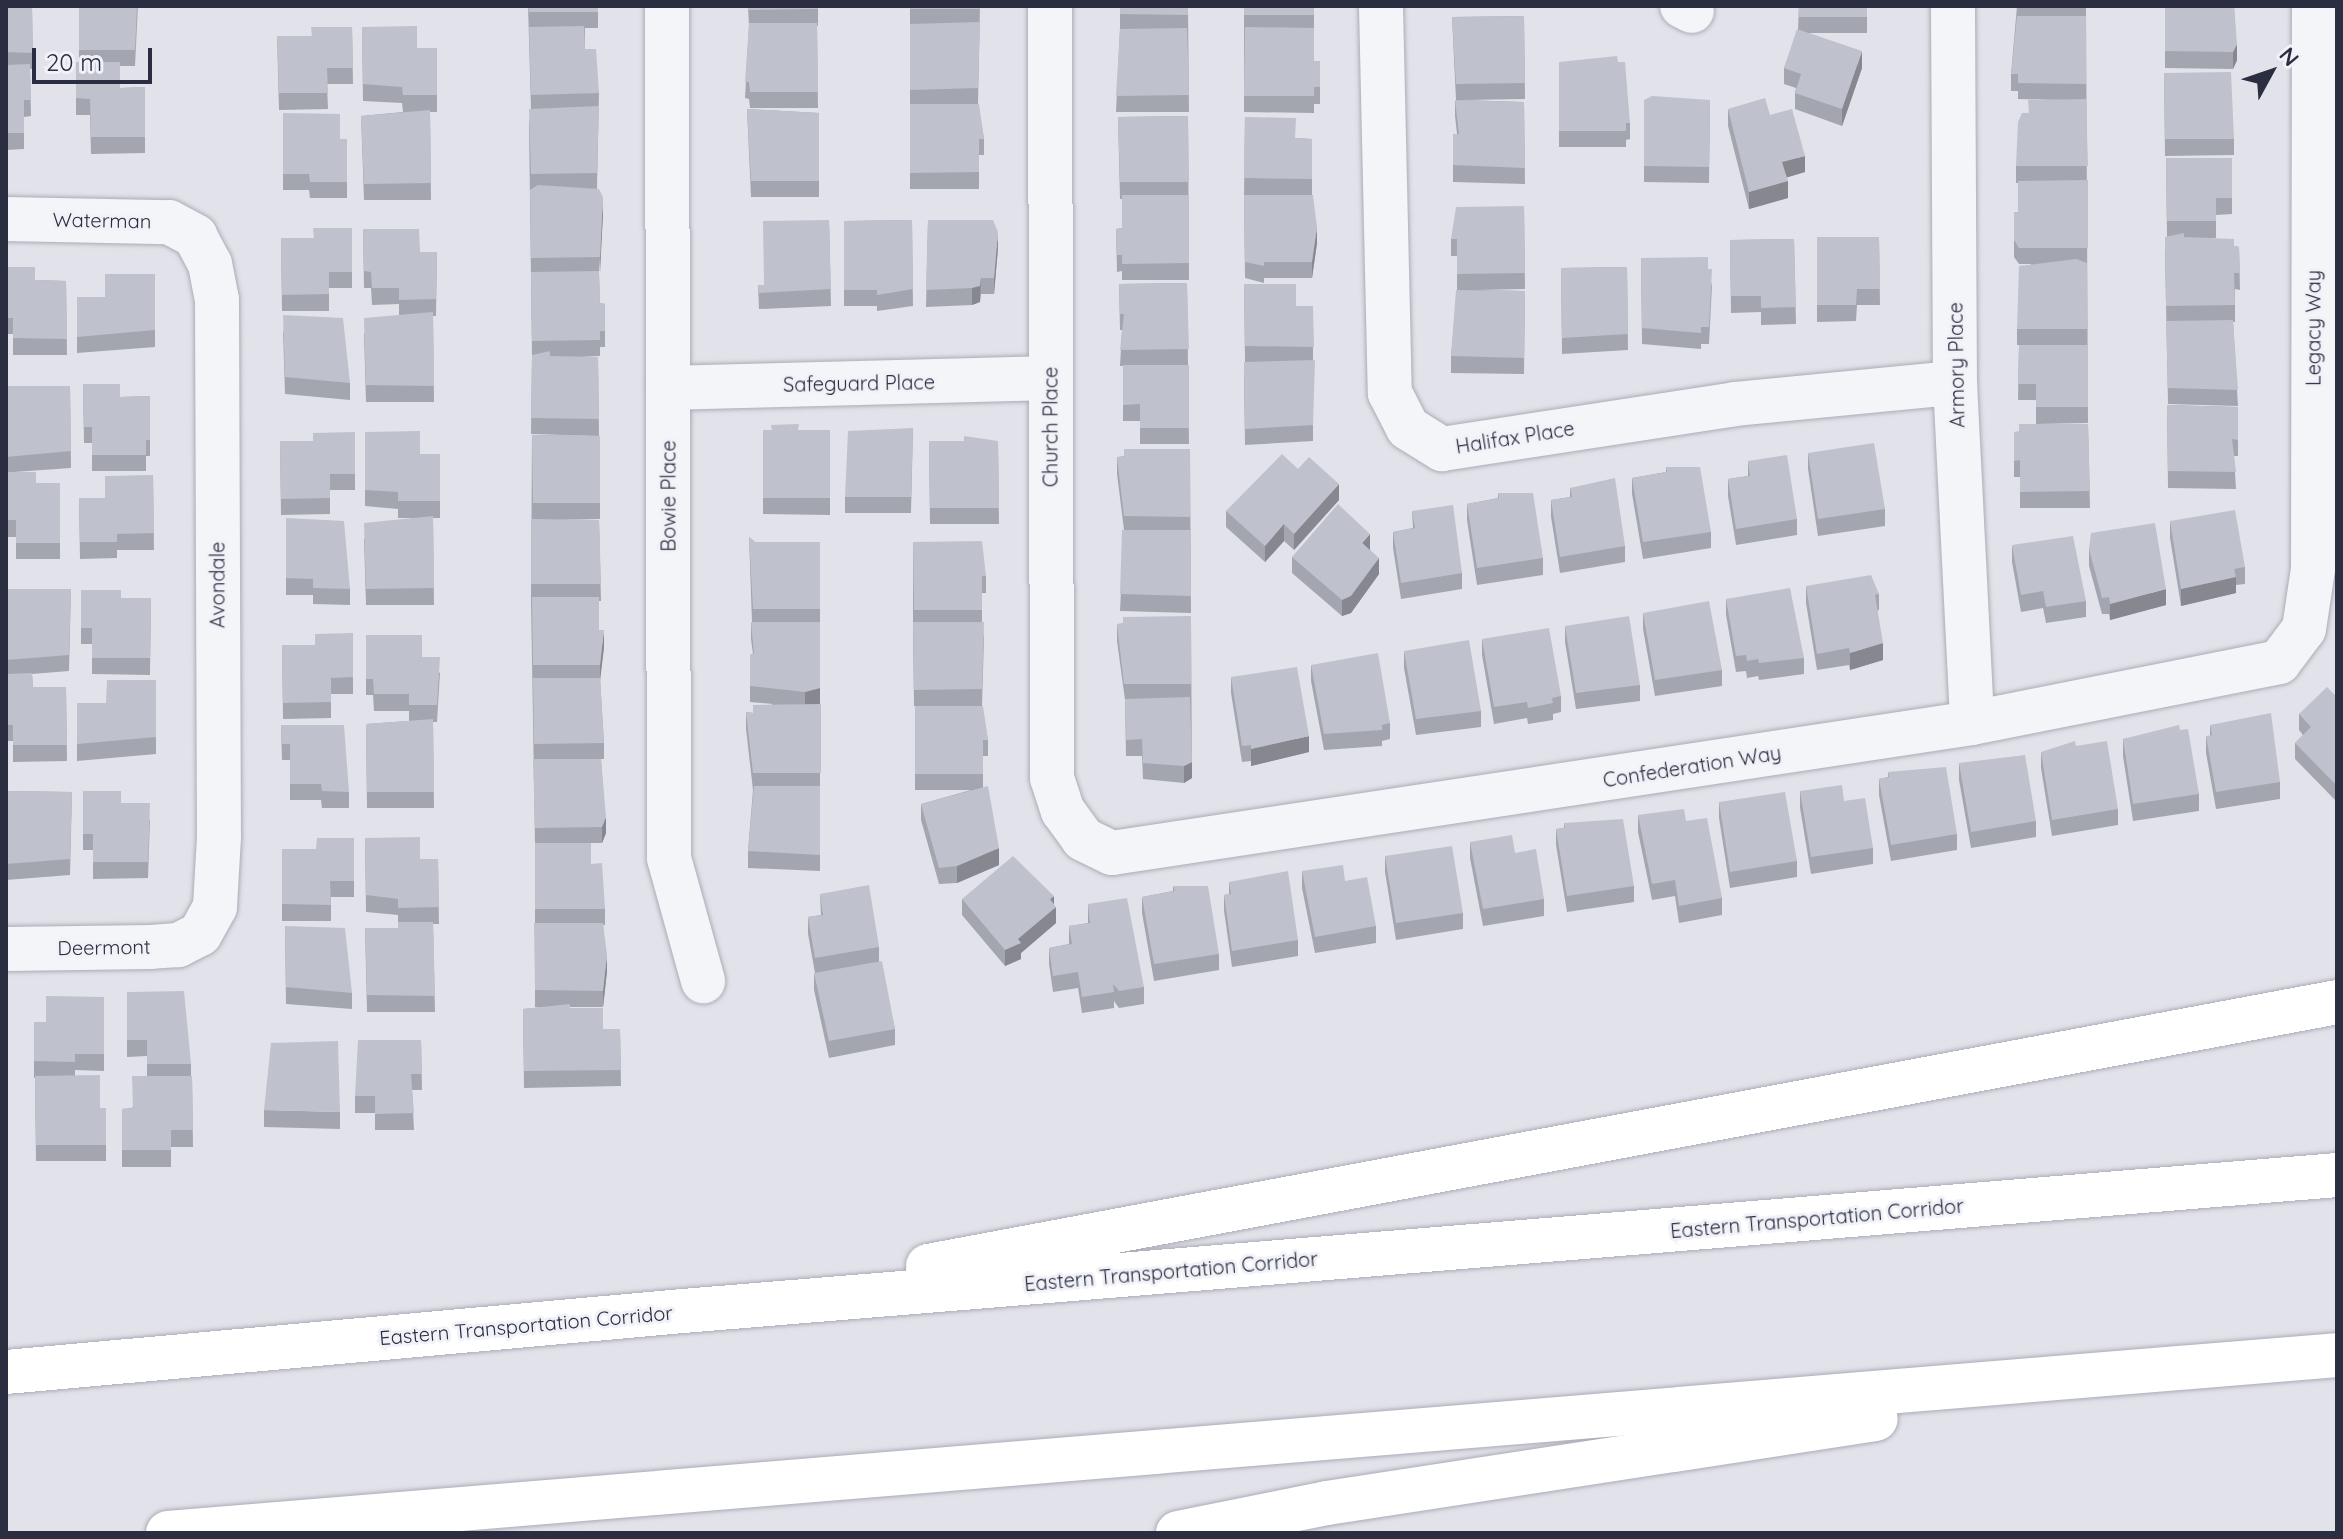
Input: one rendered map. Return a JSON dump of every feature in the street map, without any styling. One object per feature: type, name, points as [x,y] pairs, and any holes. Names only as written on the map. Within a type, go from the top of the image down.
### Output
[{"type":"highway","points":[[683,1311],[2337,1002]]},
{"type":"highway","name":"Eastern Transportation Corridor","points":[[6,1372],[683,1311],[2337,1175]]},
{"type":"highway","points":[[168,1533],[2337,1355]]},
{"type":"highway","points":[[1178,1533],[1327,1503],[1789,1434],[2142,1373]]},
{"type":"street","name":"Bowie Place","points":[[667,6],[669,858],[703,981]]},
{"type":"street","name":"Church Place","points":[[1050,6],[1052,778],[1063,811],[1083,839]]},
{"type":"street","name":"Halifax Place","points":[[1381,6],[1390,393],[1408,428],[1442,449],[1735,404],[1955,383]]},
{"type":"street","name":"Armory Place","points":[[1953,6],[1955,383],[1972,723]]},
{"type":"street","name":"Legacy Way","points":[[2294,646],[2310,608],[2313,569],[2314,6]]},
{"type":"street","name":"Waterman","points":[[6,219],[137,218],[169,222],[195,236]]},
{"type":"street","name":"Avondale","points":[[195,236],[210,264],[217,300],[218,873],[215,907],[200,934]]},
{"type":"street","name":"Safeguard Place","points":[[668,388],[1050,378]]},
{"type":"street","name":"Confederation Way","points":[[1083,839],[1112,853],[1145,850],[1972,723],[2256,670],[2279,662],[2294,646]]},
{"type":"street","name":"Deermont","points":[[6,949],[178,945],[200,934]]},
{"type":"building","points":[[6,6],[32,6],[33,53],[6,52]]},
{"type":"building","points":[[79,6],[137,6],[135,50],[79,50]]},
{"type":"building","points":[[528,6],[598,6],[598,12],[529,12]]},
{"type":"building","points":[[748,6],[818,6],[818,9],[748,10]]},
{"type":"building","points":[[910,6],[980,6],[980,9],[910,9]]},
{"type":"building","points":[[1120,6],[1188,6],[1188,15],[1120,14]]},
{"type":"building","points":[[1244,6],[1314,6],[1314,15],[1244,15]]},
{"type":"building","points":[[1799,6],[1867,6],[1867,17],[1798,17]]},
{"type":"building","points":[[2165,6],[2234,6],[2237,44],[2233,52],[2165,51]]},
{"type":"building","points":[[1524,16],[1525,83],[1456,84],[1452,17]]},
{"type":"building","points":[[2017,16],[2086,16],[2086,84],[2018,83],[2018,74],[2011,74]]},
{"type":"building","points":[[980,22],[978,88],[910,90],[910,24]]},
{"type":"building","points":[[749,23],[817,23],[818,92],[750,92],[749,82],[745,82]]},
{"type":"building","points":[[417,26],[417,48],[437,48],[437,95],[403,95],[402,87],[363,84],[362,27]]},
{"type":"building","points":[[584,26],[585,49],[596,49],[599,93],[531,95],[529,27]]},
{"type":"building","points":[[311,27],[352,27],[353,68],[327,68],[328,93],[279,93],[277,36],[312,36]]},
{"type":"building","points":[[1245,27],[1314,28],[1314,61],[1320,61],[1320,87],[1314,87],[1314,96],[1244,96]]},
{"type":"building","points":[[1187,28],[1189,95],[1116,96],[1120,29]]},
{"type":"building","points":[[1797,29],[1862,51],[1842,109],[1795,93],[1801,74],[1784,68]]},
{"type":"building","points":[[1617,56],[1618,62],[1625,62],[1630,123],[1626,123],[1626,131],[1559,131],[1559,62]]},
{"type":"building","points":[[76,62],[120,62],[120,88],[145,87],[145,137],[91,137],[90,99],[76,98]]},
{"type":"building","points":[[30,64],[31,100],[24,100],[24,133],[6,133],[6,65]]},
{"type":"building","points":[[2231,72],[2234,139],[2165,139],[2164,73]]},
{"type":"building","points":[[1652,96],[1710,100],[1709,167],[1644,166],[1644,100]]},
{"type":"building","points":[[1765,98],[1770,115],[1792,109],[1805,156],[1782,162],[1788,181],[1749,192],[1728,109]]},
{"type":"building","points":[[2086,99],[2088,166],[2016,166],[2018,122],[2022,113],[2029,113],[2028,100]]},
{"type":"building","points":[[1455,100],[1524,102],[1525,168],[1453,165],[1453,134],[1459,134]]},
{"type":"building","points":[[910,104],[979,104],[984,139],[979,139],[979,172],[910,173]]},
{"type":"building","points":[[599,106],[597,173],[531,174],[529,109]]},
{"type":"building","points":[[747,109],[819,113],[819,181],[751,181]]},
{"type":"building","points":[[430,110],[431,183],[364,184],[361,116]]},
{"type":"building","points":[[283,113],[340,114],[340,139],[347,139],[347,182],[310,182],[309,174],[283,174]]},
{"type":"building","points":[[1188,116],[1189,182],[1120,182],[1118,117]]},
{"type":"building","points":[[1245,117],[1296,118],[1295,138],[1312,139],[1312,179],[1244,178]]},
{"type":"building","points":[[2166,158],[2232,158],[2232,198],[2216,198],[2216,221],[2167,221]]},
{"type":"building","points":[[2088,180],[2088,248],[2019,248],[2014,240],[2018,181]]},
{"type":"building","points":[[538,185],[599,189],[603,197],[600,257],[531,258],[530,190]]},
{"type":"building","points":[[1122,195],[1189,195],[1189,263],[1122,264],[1122,255],[1117,255],[1116,229],[1122,228]]},
{"type":"building","points":[[1244,195],[1313,195],[1317,227],[1312,262],[1264,262],[1264,266],[1245,262]]},
{"type":"building","points":[[1524,206],[1525,273],[1457,274],[1457,239],[1451,239],[1456,207]]},
{"type":"building","points":[[829,220],[831,289],[759,293],[758,285],[764,285],[763,221]]},
{"type":"building","points":[[912,220],[913,289],[877,295],[877,290],[844,290],[844,221]]},
{"type":"building","points":[[928,220],[993,220],[998,232],[994,278],[981,278],[980,286],[972,288],[926,290]]},
{"type":"building","points":[[313,228],[352,228],[352,272],[329,272],[329,294],[282,295],[281,238],[314,238]]},
{"type":"building","points":[[363,229],[419,229],[420,252],[437,252],[436,299],[399,300],[399,288],[372,288],[371,272],[364,271]]},
{"type":"building","points":[[2184,233],[2184,237],[2234,239],[2234,246],[2239,247],[2240,273],[2234,273],[2235,305],[2166,306],[2165,237]]},
{"type":"building","points":[[1817,237],[1879,237],[1880,289],[1857,289],[1856,305],[1817,305]]},
{"type":"building","points":[[1794,239],[1796,307],[1761,308],[1761,296],[1731,296],[1730,240]]},
{"type":"building","points":[[1708,257],[1708,269],[1712,269],[1709,327],[1701,327],[1701,333],[1642,328],[1641,258]]},
{"type":"building","points":[[2076,259],[2087,263],[2087,329],[2017,329],[2019,266]]},
{"type":"building","points":[[6,267],[35,267],[35,280],[66,281],[67,339],[13,338],[13,318],[6,318]]},
{"type":"building","points":[[1627,267],[1628,334],[1562,338],[1561,268]]},
{"type":"building","points":[[599,271],[600,303],[605,304],[605,331],[600,331],[600,340],[532,341],[531,272]]},
{"type":"building","points":[[105,274],[155,274],[155,330],[77,337],[77,297],[105,297]]},
{"type":"building","points":[[1187,283],[1189,349],[1120,350],[1124,314],[1120,314],[1119,284]]},
{"type":"building","points":[[1244,284],[1296,284],[1296,306],[1313,306],[1314,347],[1245,346]]},
{"type":"building","points":[[1456,290],[1525,291],[1524,358],[1451,356]]},
{"type":"building","points":[[433,312],[434,386],[366,385],[364,318]]},
{"type":"building","points":[[283,315],[343,318],[350,383],[285,377]]},
{"type":"building","points":[[2233,320],[2238,390],[2168,388],[2166,321]]},
{"type":"building","points":[[2019,345],[2088,345],[2088,407],[2036,407],[2036,384],[2018,384]]},
{"type":"building","points":[[550,351],[550,356],[598,357],[599,419],[531,418],[532,355]]},
{"type":"building","points":[[1315,360],[1313,425],[1245,429],[1244,362]]},
{"type":"building","points":[[1123,365],[1189,365],[1189,428],[1140,428],[1140,404],[1123,405]]},
{"type":"building","points":[[83,384],[120,384],[120,397],[150,396],[150,440],[146,440],[146,455],[92,455],[92,427],[84,427]]},
{"type":"building","points":[[6,386],[70,386],[71,451],[6,457]]},
{"type":"building","points":[[2167,405],[2238,407],[2238,440],[2232,439],[2236,472],[2168,471]]},
{"type":"building","points":[[799,424],[798,430],[830,430],[830,498],[763,498],[763,430],[772,430],[771,425]]},
{"type":"building","points":[[2019,424],[2088,424],[2090,491],[2020,492],[2020,460],[2014,461],[2014,432],[2019,432]]},
{"type":"building","points":[[913,428],[911,497],[845,497],[848,431]]},
{"type":"building","points":[[420,431],[420,454],[440,454],[440,501],[398,501],[398,492],[365,490],[365,432]]},
{"type":"building","points":[[355,432],[355,474],[330,474],[330,498],[281,499],[280,441],[313,441],[313,433]]},
{"type":"building","points":[[532,435],[600,436],[600,503],[533,503]]},
{"type":"building","points":[[964,436],[998,441],[999,508],[930,508],[929,441],[964,441]]},
{"type":"building","points":[[1874,443],[1885,509],[1818,519],[1808,453]]},
{"type":"building","points":[[1124,449],[1190,449],[1190,517],[1124,516],[1117,457],[1124,457]]},
{"type":"building","points":[[1282,454],[1298,469],[1309,457],[1339,484],[1294,534],[1284,524],[1265,546],[1226,511]]},
{"type":"building","points":[[1787,455],[1797,519],[1736,529],[1728,479],[1750,476],[1748,461]]},
{"type":"building","points":[[1666,467],[1700,467],[1711,532],[1643,542],[1632,478],[1667,472]]},
{"type":"building","points":[[6,472],[36,472],[36,483],[60,483],[60,543],[16,543],[16,520],[6,520]]},
{"type":"building","points":[[153,475],[154,533],[117,534],[117,542],[80,542],[79,498],[105,498],[105,476]]},
{"type":"building","points":[[1615,478],[1625,546],[1560,557],[1551,500],[1572,497],[1570,488]]},
{"type":"building","points":[[1498,493],[1533,493],[1543,558],[1477,568],[1467,504],[1499,498]]},
{"type":"building","points":[[1338,504],[1370,534],[1362,543],[1379,558],[1351,596],[1342,600],[1292,557]]},
{"type":"building","points":[[1453,505],[1462,573],[1401,583],[1393,532],[1415,528],[1412,511]]},
{"type":"building","points":[[2235,510],[2245,567],[2234,569],[2236,577],[2181,589],[2170,521]]},
{"type":"building","points":[[433,516],[434,588],[366,589],[364,523]]},
{"type":"building","points":[[286,518],[344,521],[350,589],[313,588],[313,579],[286,578]]},
{"type":"building","points":[[532,519],[599,520],[601,584],[531,584]]},
{"type":"building","points":[[2155,523],[2166,589],[2110,604],[2109,597],[2102,598],[2089,549],[2091,533]]},
{"type":"building","points":[[1122,530],[1190,530],[1191,596],[1120,594]]},
{"type":"building","points":[[2073,536],[2086,601],[2046,607],[2043,591],[2021,595],[2012,545]]},
{"type":"building","points":[[749,537],[755,542],[820,542],[820,609],[753,609]]},
{"type":"building","points":[[982,541],[986,576],[982,576],[982,610],[914,610],[913,542]]},
{"type":"building","points":[[1871,575],[1879,594],[1875,595],[1883,643],[1850,653],[1849,648],[1817,654],[1806,586]]},
{"type":"building","points":[[1790,588],[1804,658],[1759,663],[1758,659],[1747,661],[1746,655],[1736,656],[1726,599]]},
{"type":"building","points":[[6,589],[71,589],[69,655],[6,660]]},
{"type":"building","points":[[81,590],[121,590],[121,598],[151,598],[150,658],[92,658],[92,628],[81,628]]},
{"type":"building","points":[[532,597],[599,597],[599,630],[604,630],[600,665],[533,665]]},
{"type":"building","points":[[1709,601],[1722,670],[1655,680],[1643,613]]},
{"type":"building","points":[[1191,616],[1191,684],[1124,684],[1117,624],[1123,624],[1123,617]]},
{"type":"building","points":[[1629,616],[1640,685],[1576,693],[1565,626]]},
{"type":"building","points":[[751,622],[820,622],[820,688],[805,692],[750,686],[750,655],[754,654]]},
{"type":"building","points":[[913,622],[984,622],[982,689],[914,690]]},
{"type":"building","points":[[1549,628],[1561,696],[1552,698],[1553,703],[1528,708],[1527,702],[1494,707],[1482,639]]},
{"type":"building","points":[[353,633],[353,677],[331,678],[331,702],[283,703],[282,645],[315,645],[315,634]]},
{"type":"building","points":[[366,635],[422,635],[422,657],[440,657],[437,705],[409,705],[409,694],[374,694],[373,679],[366,679]]},
{"type":"building","points":[[1469,640],[1481,711],[1416,719],[1404,651]]},
{"type":"building","points":[[1378,653],[1390,723],[1382,725],[1382,730],[1324,734],[1311,665]]},
{"type":"building","points":[[1297,667],[1309,736],[1251,749],[1251,745],[1242,746],[1231,677]]},
{"type":"building","points":[[32,673],[33,687],[66,687],[67,745],[13,745],[13,725],[6,725],[6,674]]},
{"type":"building","points":[[533,678],[600,678],[604,743],[534,744]]},
{"type":"building","points":[[107,680],[156,680],[156,737],[77,744],[77,703],[106,703]]},
{"type":"building","points":[[2327,687],[2337,697],[2337,786],[2295,743],[2311,727],[2299,714]]},
{"type":"building","points":[[1190,697],[1192,762],[1184,766],[1143,763],[1142,739],[1126,740],[1125,699]]},
{"type":"building","points":[[821,704],[821,773],[753,773],[746,712],[753,713],[753,705]]},
{"type":"building","points":[[915,706],[983,706],[988,740],[983,740],[983,774],[915,774]]},
{"type":"building","points":[[2271,713],[2280,782],[2216,792],[2206,736],[2212,735],[2210,725]]},
{"type":"building","points":[[433,719],[434,792],[367,792],[366,724]]},
{"type":"building","points":[[281,725],[344,725],[349,792],[322,791],[321,784],[290,784],[290,744],[282,744]]},
{"type":"building","points":[[2179,725],[2180,730],[2188,729],[2199,794],[2133,804],[2123,739]]},
{"type":"building","points":[[2075,741],[2076,746],[2107,741],[2118,809],[2052,820],[2041,752]]},
{"type":"building","points":[[2025,755],[2036,821],[1971,832],[1959,763]]},
{"type":"building","points":[[533,759],[601,759],[606,817],[602,827],[535,828]]},
{"type":"building","points":[[1946,767],[1957,834],[1891,845],[1879,779],[1889,777],[1888,772]]},
{"type":"building","points":[[1842,785],[1844,801],[1865,798],[1873,848],[1811,857],[1800,791]]},
{"type":"building","points":[[754,786],[820,786],[820,855],[748,851]]},
{"type":"building","points":[[988,786],[999,848],[957,866],[939,868],[921,804]]},
{"type":"building","points":[[6,791],[72,792],[70,859],[6,864]]},
{"type":"building","points":[[83,791],[121,791],[121,803],[150,803],[148,862],[93,862],[93,834],[83,834]]},
{"type":"building","points":[[1785,792],[1797,861],[1730,872],[1719,802]]},
{"type":"building","points":[[1684,809],[1686,821],[1707,818],[1722,898],[1679,906],[1675,880],[1652,884],[1638,815]]},
{"type":"building","points":[[1623,819],[1634,886],[1567,896],[1556,829],[1565,828],[1564,823]]},
{"type":"building","points":[[1512,835],[1515,853],[1536,849],[1544,899],[1483,909],[1470,842]]},
{"type":"building","points":[[420,837],[420,859],[438,859],[439,907],[398,908],[398,899],[366,895],[365,838]]},
{"type":"building","points":[[317,838],[354,838],[354,881],[330,881],[331,905],[282,904],[282,849],[316,849]]},
{"type":"building","points":[[535,843],[591,843],[591,864],[602,863],[605,909],[535,909]]},
{"type":"building","points":[[1452,846],[1463,913],[1396,923],[1385,856]]},
{"type":"building","points":[[1013,856],[1054,896],[1050,899],[1056,907],[1018,939],[1021,943],[1005,950],[962,899]]},
{"type":"building","points":[[1343,865],[1345,881],[1367,877],[1376,926],[1315,937],[1302,871]]},
{"type":"building","points":[[1288,871],[1298,940],[1232,951],[1224,895],[1231,894],[1229,882]]},
{"type":"building","points":[[869,885],[879,947],[815,958],[808,917],[823,915],[820,894]]},
{"type":"building","points":[[1173,886],[1208,886],[1219,954],[1154,964],[1142,897],[1175,891]]},
{"type":"building","points":[[1127,898],[1144,987],[1119,991],[1113,984],[1114,992],[1082,997],[1078,972],[1053,976],[1049,948],[1072,944],[1069,926],[1090,923],[1088,904]]},
{"type":"building","points":[[398,922],[433,922],[435,996],[367,995],[365,928],[398,928]]},
{"type":"building","points":[[534,923],[603,923],[607,955],[603,991],[535,990]]},
{"type":"building","points":[[285,926],[345,928],[352,993],[286,987]]},
{"type":"building","points":[[882,961],[895,1029],[829,1041],[814,973]]},
{"type":"building","points":[[184,991],[191,1064],[147,1064],[147,1040],[127,1040],[127,992]]},
{"type":"building","points":[[46,996],[104,997],[104,1054],[75,1054],[75,1062],[34,1061],[34,1022],[46,1022]]},
{"type":"building","points":[[570,1004],[570,1008],[603,1008],[603,1029],[620,1029],[621,1070],[524,1071],[523,1009]]},
{"type":"building","points":[[358,1040],[421,1040],[422,1074],[411,1074],[414,1113],[375,1114],[375,1096],[355,1096]]},
{"type":"building","points":[[338,1041],[340,1112],[264,1110],[271,1043]]},
{"type":"building","points":[[100,1075],[100,1108],[106,1108],[106,1145],[36,1145],[35,1076]]},
{"type":"building","points":[[132,1076],[192,1076],[193,1130],[171,1130],[171,1150],[122,1150],[122,1109],[133,1108]]}]
